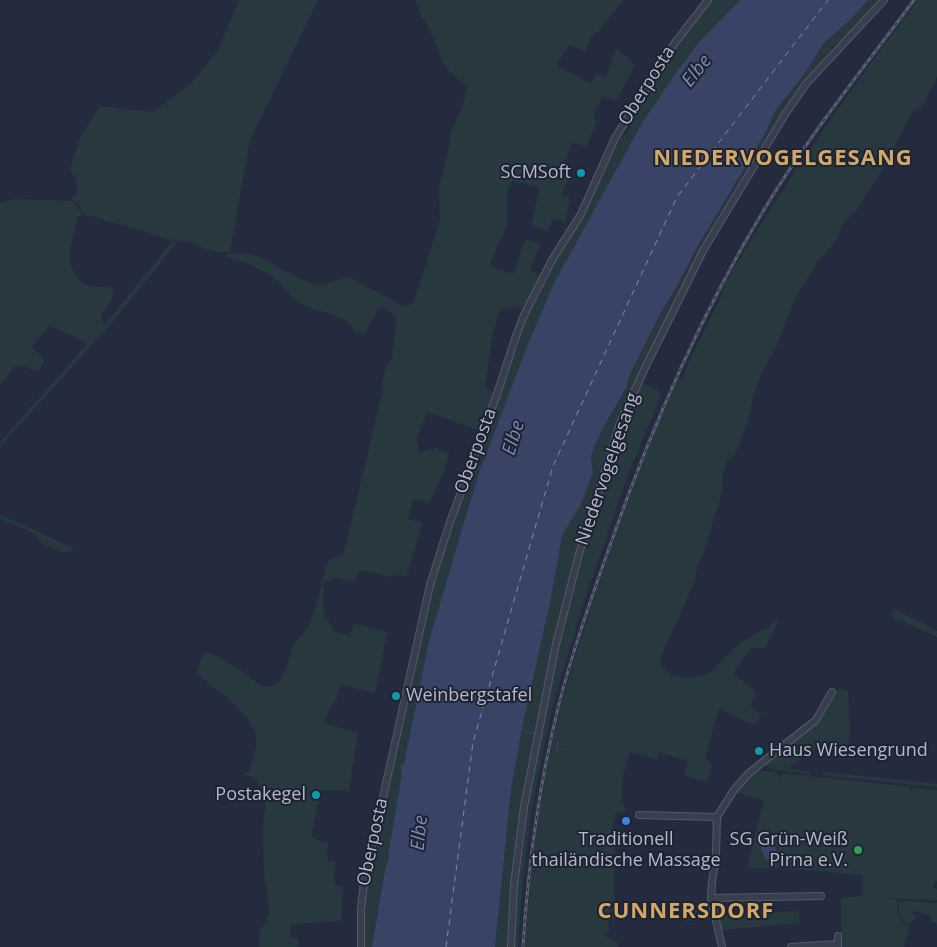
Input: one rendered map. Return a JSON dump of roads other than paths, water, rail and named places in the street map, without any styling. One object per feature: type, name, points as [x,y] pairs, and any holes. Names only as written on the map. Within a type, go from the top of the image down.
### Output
[{"type":"street","name":"Oberposta","points":[[361,947],[360,909],[364,883],[430,585],[515,339],[524,315],[552,260],[580,214],[615,138],[674,44],[708,0]]},
{"type":"street","name":"Niedervogelgesang","points":[[511,947],[514,885],[524,808],[556,644],[579,554],[620,423],[704,249],[786,113],[806,84],[884,0]]},
{"type":"street","points":[[722,947],[712,898],[716,855],[716,816],[749,773],[816,720],[832,692]]},
{"type":"street","points":[[639,815],[716,816]]},
{"type":"street","points":[[712,898],[821,896]]},
{"type":"street","points":[[791,947],[838,945],[838,936]]},
{"type":"water","name":"Elbe","points":[[740,0],[868,0],[851,19],[823,44],[806,72],[775,111],[766,132],[662,310],[630,374],[626,388],[601,432],[591,456],[593,472],[581,504],[562,536],[551,598],[522,728],[511,790],[495,947],[372,947],[385,870],[389,857],[402,772],[400,766],[404,764],[429,641],[480,470],[528,344],[555,281],[642,123],[699,42]]},
{"type":"water","points":[[763,834],[772,834],[778,857],[766,860],[760,846]]},
{"type":"waterway","points":[[521,727],[526,732],[535,734]]},
{"type":"waterway","points":[[558,742],[557,749],[564,750]]},
{"type":"railway","points":[[523,947],[535,825],[559,704],[577,642],[627,497],[644,455],[698,332],[739,252],[762,213],[816,131],[914,0]]},
{"type":"place","name":"SCMSoft","points":[[581,173]]},
{"type":"place","name":"Weinbergstafel","points":[[396,696]]},
{"type":"place","name":"Haus Wiesengrund","points":[[759,751]]},
{"type":"place","name":"Postakegel","points":[[316,795]]},
{"type":"place","name":"Traditionell thailändische Massage","points":[[626,821]]},
{"type":"place","name":"SG Grün-Weiß Pirna e.V.","points":[[858,850]]},
{"type":"district","name":"NIEDERVOGELGESANG","points":[[783,159]]},
{"type":"district","name":"CUNNERSDORF","points":[[686,912]]}]
